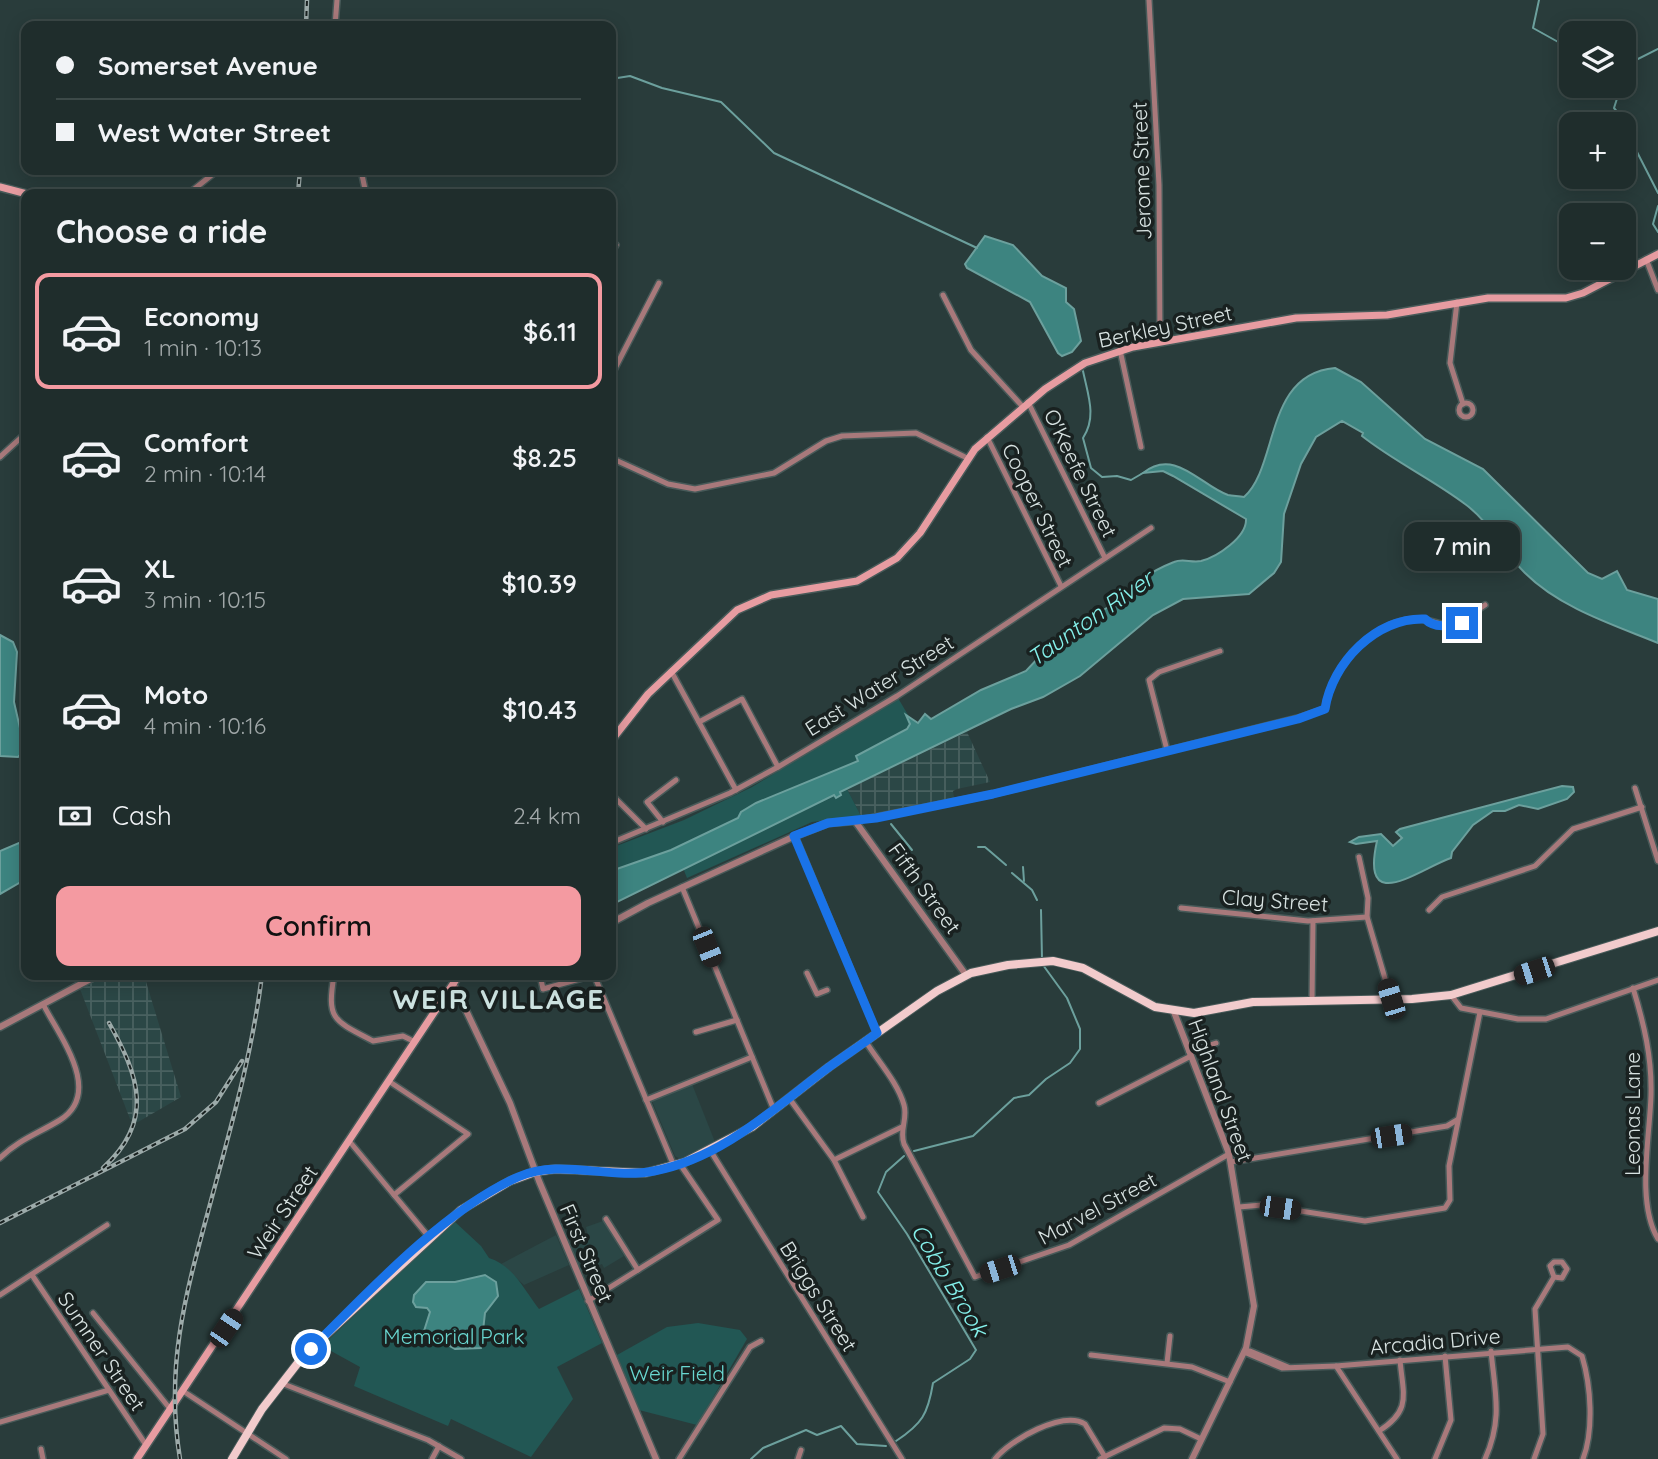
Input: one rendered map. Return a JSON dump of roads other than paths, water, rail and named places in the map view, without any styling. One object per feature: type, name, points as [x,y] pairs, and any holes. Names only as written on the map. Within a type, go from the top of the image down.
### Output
[{"type":"main road","points":[[0,187],[21,192]]},
{"type":"main road","name":"Berkley Street","points":[[616,730],[642,700],[726,618],[750,603],[771,595],[851,583],[887,566],[916,538],[967,458],[1026,405],[1072,370],[1120,350],[1288,319],[1381,316],[1494,298],[1545,300],[1572,297],[1658,254]]},
{"type":"main road","points":[[232,1459],[281,1384],[314,1346],[429,1237],[475,1201],[514,1179],[535,1172],[558,1169],[634,1173],[677,1165],[710,1150],[748,1130],[877,1033],[937,991],[966,975],[1042,961],[1083,968],[1146,1003],[1174,1012],[1200,1012],[1253,1002],[1451,995],[1658,932]]},
{"type":"main road","name":"Weir Street","points":[[137,1459],[455,980]]},
{"type":"street","points":[[335,21],[337,0]]},
{"type":"street","name":"Jerome Street","points":[[1149,0],[1159,185],[1160,342]]},
{"type":"street","points":[[194,189],[212,175]]},
{"type":"street","points":[[1646,259],[1658,290]]},
{"type":"street","points":[[616,366],[659,283]]},
{"type":"street","name":"O'Keefe Street","points":[[943,295],[971,350],[1026,405],[1105,558]]},
{"type":"street","points":[[1457,302],[1450,363],[1462,404]]},
{"type":"street","points":[[1120,350],[1140,447]]},
{"type":"street","points":[[616,460],[668,484],[695,489],[771,474],[829,439],[845,435],[916,433],[967,458]]},
{"type":"street","name":"Cooper Street","points":[[988,437],[1061,586]]},
{"type":"street","points":[[0,457],[21,438]]},
{"type":"street","name":"East Water Street","points":[[616,842],[736,790],[778,767],[897,696],[1151,528]]},
{"type":"street","points":[[616,920],[682,887],[828,823],[855,821],[993,794],[1293,720],[1325,709],[1328,689],[1340,670],[1378,631],[1400,621],[1419,619],[1452,626],[1485,605]]},
{"type":"street","points":[[1167,750],[1149,680],[1159,672],[1220,651]]},
{"type":"street","points":[[671,671],[736,790]]},
{"type":"street","points":[[699,722],[742,699],[778,767]]},
{"type":"street","points":[[663,822],[647,802],[676,780]]},
{"type":"street","points":[[1636,788],[1658,861]]},
{"type":"street","points":[[616,799],[646,829]]},
{"type":"street","points":[[1429,910],[1441,897],[1535,866],[1573,829],[1642,807]]},
{"type":"street","name":"Fifth Street","points":[[855,821],[966,975]]},
{"type":"street","points":[[794,836],[877,1033]]},
{"type":"street","points":[[1359,857],[1368,898],[1367,917],[1391,999]]},
{"type":"street","points":[[682,887],[774,1110]]},
{"type":"street","name":"Clay Street","points":[[1181,908],[1313,921],[1367,917]]},
{"type":"street","points":[[1312,1001],[1313,921]]},
{"type":"street","points":[[807,973],[817,994],[827,990]]},
{"type":"street","points":[[0,1027],[89,980]]},
{"type":"street","points":[[333,980],[330,1006],[334,1016],[371,1040],[403,1036],[415,1042]]},
{"type":"street","points":[[542,980],[545,989],[576,980]]},
{"type":"street","points":[[588,1301],[718,1220],[677,1165],[646,1100],[596,980]]},
{"type":"street","points":[[1451,995],[1459,1007],[1522,1020],[1546,1018],[1658,980]]},
{"type":"street","name":"First Street","points":[[453,983],[509,1099],[535,1172],[656,1459]]},
{"type":"street","name":"Leonas Lane","points":[[1633,988],[1648,1035],[1649,1222],[1658,1239]]},
{"type":"street","points":[[0,1157],[23,1139],[64,1117],[79,1098],[80,1081],[76,1068],[43,1004]]},
{"type":"street","name":"Highland Street","points":[[1174,1012],[1229,1154],[1254,1306],[1252,1327],[1244,1352],[1192,1459]]},
{"type":"street","points":[[1238,1207],[1262,1206],[1365,1221],[1441,1209],[1450,1200],[1449,1166],[1480,1012]]},
{"type":"street","points":[[696,1032],[737,1020]]},
{"type":"street","points":[[834,1160],[902,1127],[904,1103],[866,1042]]},
{"type":"street","points":[[1099,1103],[1216,1043]]},
{"type":"street","points":[[646,1100],[752,1057]]},
{"type":"street","points":[[390,1082],[468,1134],[394,1195]]},
{"type":"street","points":[[789,1098],[834,1160],[863,1217]]},
{"type":"street","points":[[1650,1105],[1658,1108]]},
{"type":"street","points":[[1231,1162],[1447,1126],[1459,1117]]},
{"type":"street","name":"Marvel Street","points":[[902,1127],[904,1144],[975,1277],[1063,1248],[1229,1154]]},
{"type":"street","points":[[350,1142],[429,1237]]},
{"type":"street","name":"Briggs Street","points":[[710,1150],[902,1459]]},
{"type":"street","points":[[606,1219],[638,1270]]},
{"type":"street","points":[[0,1295],[107,1225]]},
{"type":"street","name":"Sumner Street","points":[[32,1275],[146,1445]]},
{"type":"street","points":[[1534,1459],[1543,1434],[1535,1309],[1553,1277]]},
{"type":"street","points":[[93,1312],[171,1410]]},
{"type":"street","points":[[1167,1363],[1170,1336]]},
{"type":"street","points":[[679,1459],[750,1347],[761,1340]]},
{"type":"street","name":"Arcadia Drive","points":[[1244,1352],[1250,1351],[1288,1367],[1336,1366],[1564,1345],[1582,1356],[1590,1432],[1583,1459]]},
{"type":"street","points":[[1485,1459],[1495,1437],[1497,1420],[1491,1351]]},
{"type":"street","points":[[1091,1355],[1192,1367],[1230,1382]]},
{"type":"street","points":[[1435,1459],[1451,1420],[1445,1356]]},
{"type":"street","points":[[1379,1431],[1395,1420],[1402,1410],[1400,1360]]},
{"type":"street","points":[[1336,1366],[1397,1459]]},
{"type":"street","points":[[281,1384],[439,1446],[461,1459]]},
{"type":"street","points":[[0,1422],[109,1390]]},
{"type":"street","points":[[183,1391],[286,1459]]},
{"type":"street","points":[[995,1459],[1003,1451],[1048,1424],[1066,1419],[1085,1424],[1102,1458],[1164,1428],[1180,1429],[1201,1439]]},
{"type":"street","points":[[432,1459],[439,1446]]},
{"type":"street","points":[[41,1449],[43,1459]]},
{"type":"street","points":[[798,1459],[801,1450]]},
{"type":"waterway","points":[[1539,0],[1533,28],[1559,42]]},
{"type":"waterway","points":[[1636,60],[1658,49]]},
{"type":"waterway","points":[[616,78],[630,76],[662,88],[721,102],[774,153],[977,248]]},
{"type":"waterway","points":[[1617,98],[1614,108],[1628,125],[1636,150],[1658,193]]},
{"type":"waterway","points":[[1658,206],[1653,224],[1658,232]]},
{"type":"waterway","points":[[1083,371],[1090,414],[1090,422],[1083,438],[1091,468],[1102,477],[1117,476],[1131,480],[1143,473]]},
{"type":"waterway","name":"Cobb Brook","points":[[891,824],[912,850]]},
{"type":"waterway","name":"Cobb Brook","points":[[978,847],[985,847],[1006,865]]},
{"type":"waterway","points":[[1023,867],[1024,881]]},
{"type":"waterway","name":"Cobb Brook","points":[[1012,873],[1032,890],[1037,900]]},
{"type":"waterway","name":"Cobb Brook","points":[[1041,910],[1042,959]]},
{"type":"waterway","name":"Cobb Brook","points":[[914,1151],[973,1136],[1014,1098],[1029,1095],[1046,1079],[1070,1063],[1080,1049],[1080,1029],[1067,998],[1043,965]]},
{"type":"waterway","name":"Cobb Brook","points":[[896,1441],[922,1417],[929,1403],[933,1383],[970,1359],[976,1350],[907,1234],[878,1192],[886,1172],[904,1156]]},
{"type":"waterway","name":"Cobb Brook","points":[[751,1459],[763,1448],[806,1430],[817,1435],[841,1426],[857,1444],[886,1446]]},
{"type":"railway","points":[[306,21],[307,0]]},
{"type":"railway","points":[[298,189],[300,175]]},
{"type":"railway","points":[[180,1459],[175,1393],[176,1362],[185,1302],[246,1063],[261,980]]},
{"type":"railway","points":[[103,1168],[130,1133],[136,1115],[137,1098],[128,1061],[109,1023]]},
{"type":"railway","points":[[0,1223],[185,1129],[216,1102],[242,1061]]},
{"type":"district","name":"WEIR VILLAGE","points":[[499,998]]},
{"type":"water label","name":"Taunton River","points":[[1090,618]]},
{"type":"park label","name":"Memorial Park","points":[[454,1336]]},
{"type":"park label","name":"Weir Field","points":[[677,1373]]}]
